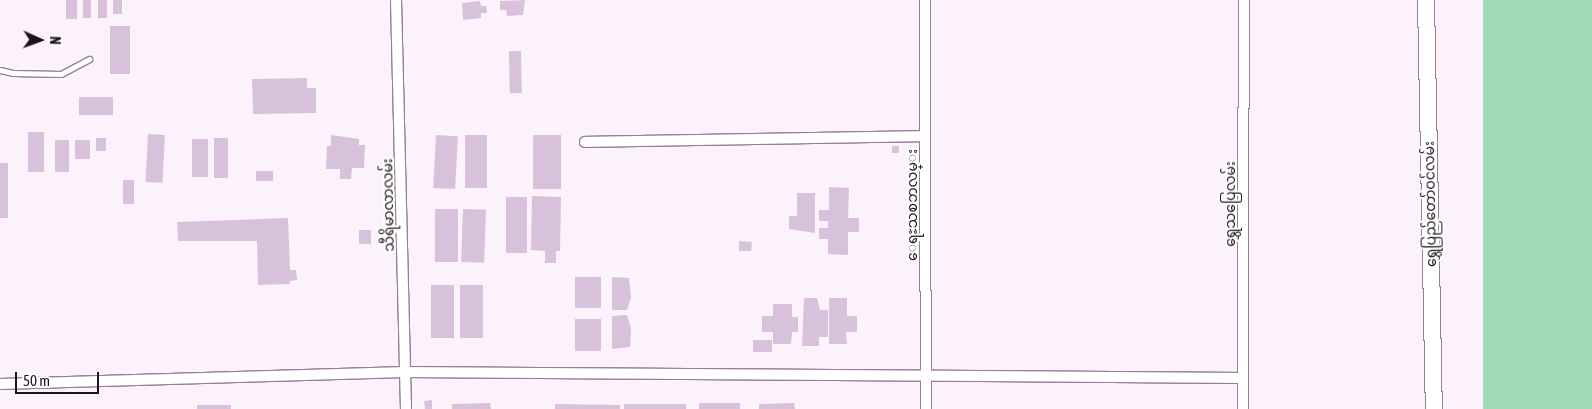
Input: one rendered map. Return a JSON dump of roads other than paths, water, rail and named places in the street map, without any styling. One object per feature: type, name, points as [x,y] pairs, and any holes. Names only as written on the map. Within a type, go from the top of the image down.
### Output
[{"type":"main road","name":"ရွှေပြည်တော်ဝင်လမ်း","points":[[1426,0],[1434,409]]},
{"type":"street","name":"သီရိမာလာလမ်း","points":[[396,0],[406,409]]},
{"type":"street","name":"ေရႊသစၥာလမ္း","points":[[925,0],[926,409]]},
{"type":"street","name":"ရွှေသပြေလမ်း","points":[[1243,409],[1244,0]]},
{"type":"street","points":[[585,142],[925,136]]},
{"type":"street","points":[[0,384],[406,372],[1243,378]]},
{"type":"lane","points":[[0,70],[13,74],[61,74],[89,59]]}]
